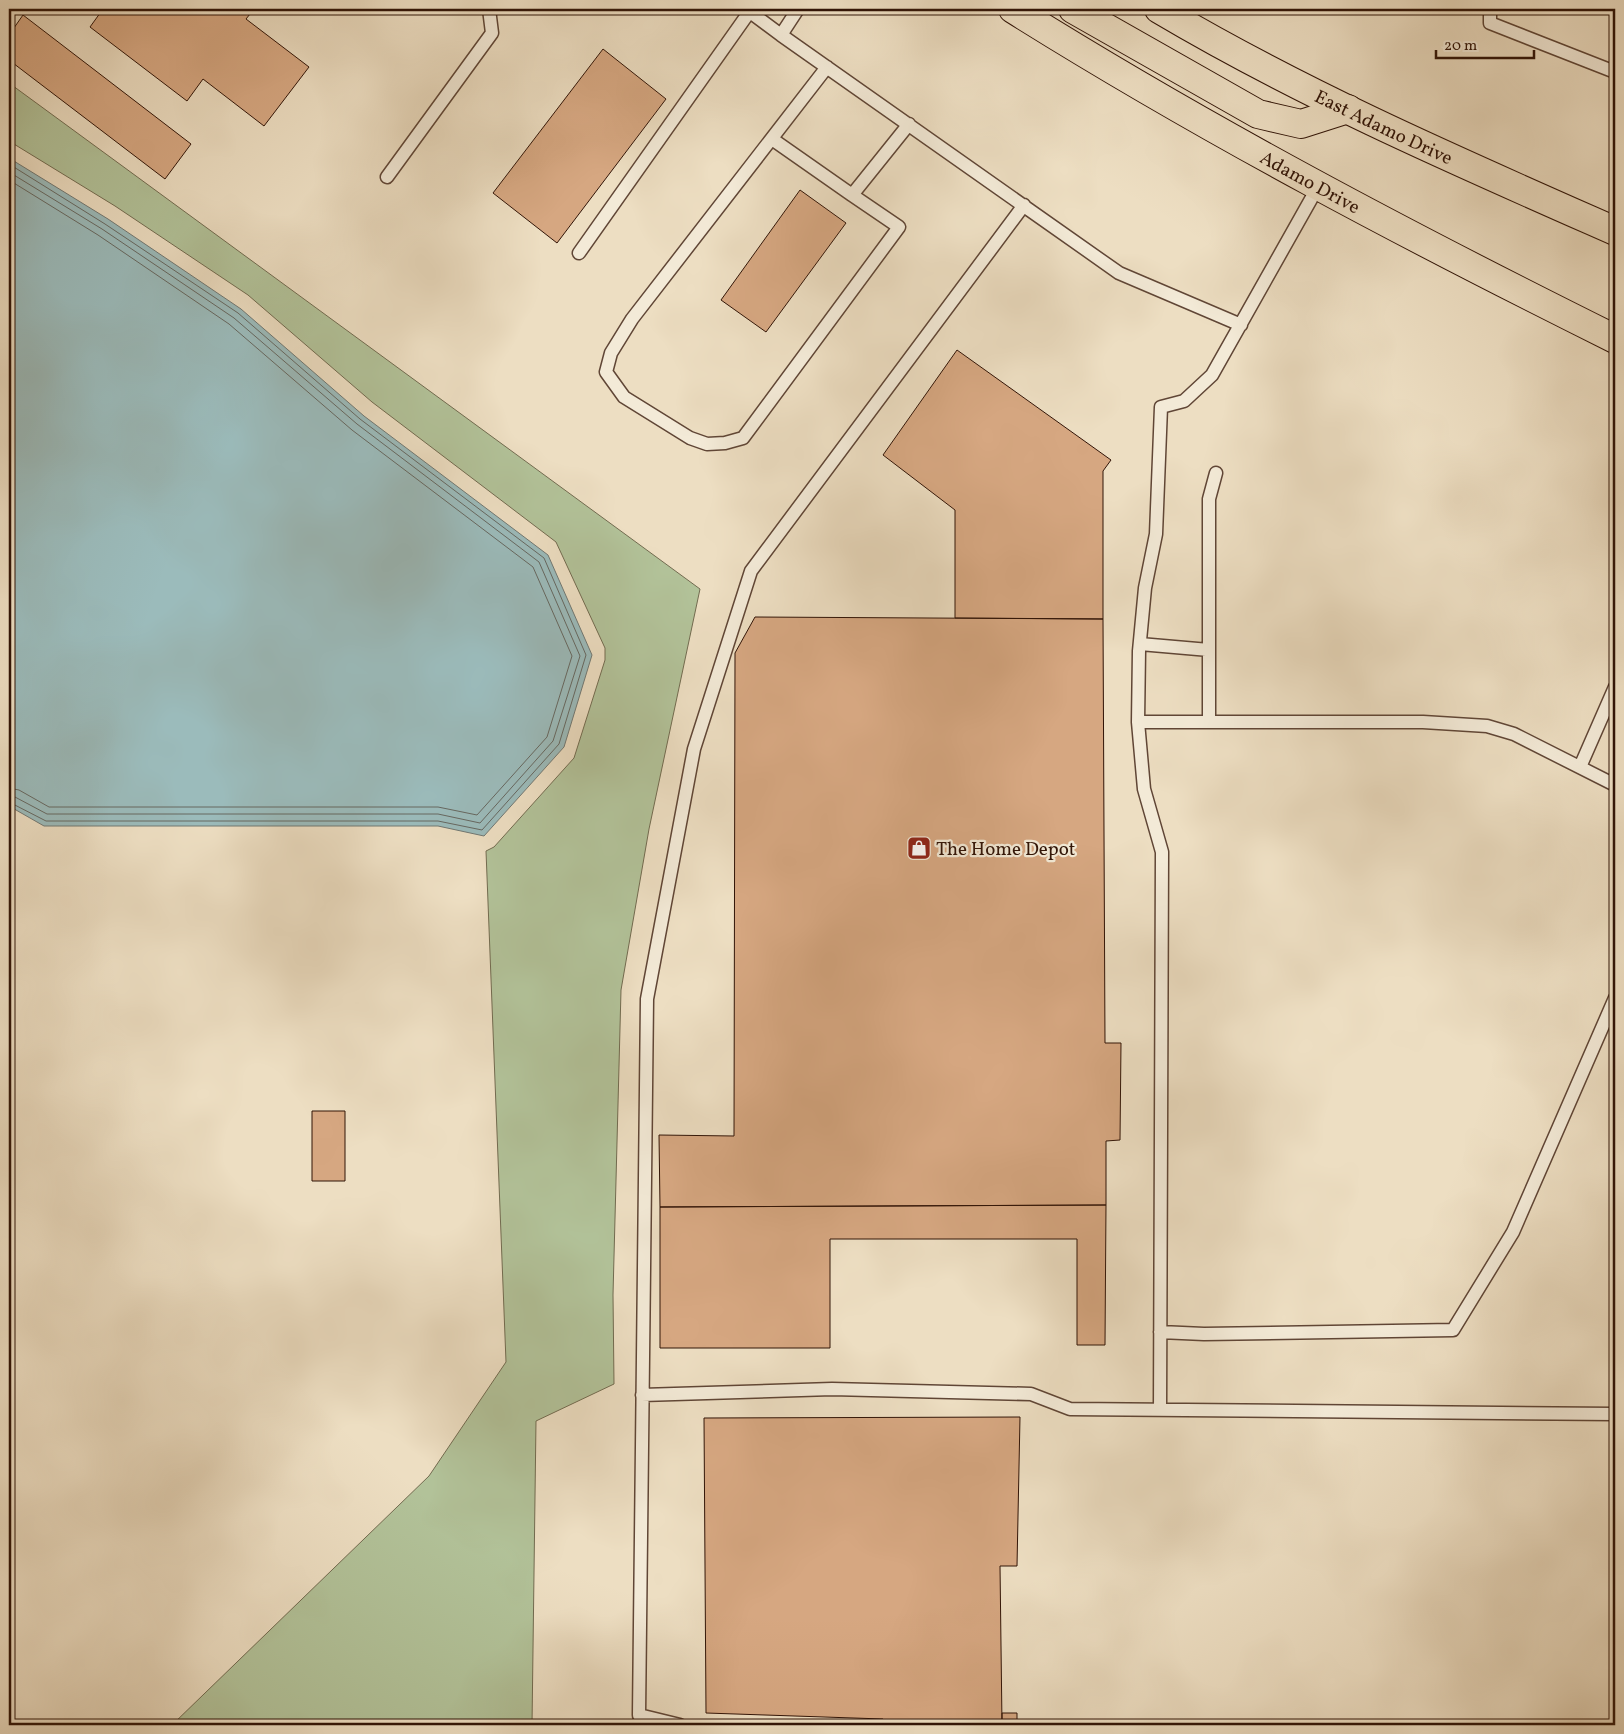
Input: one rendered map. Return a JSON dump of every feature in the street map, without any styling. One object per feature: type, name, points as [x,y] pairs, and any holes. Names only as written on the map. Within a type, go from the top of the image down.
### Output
[{"type":"main road","name":"Adamo Drive","points":[[1013,9],[1175,106],[1319,185],[1466,265],[1615,339]]},
{"type":"main road","points":[[1073,9],[1258,114],[1301,124],[1348,109]]},
{"type":"main road","name":"East Adamo Drive","points":[[1159,9],[1348,109],[1430,149],[1615,231]]},
{"type":"lane","points":[[388,177],[492,33],[490,9]]},
{"type":"lane","points":[[781,35],[798,9]]},
{"type":"lane","points":[[1490,9],[1490,23],[1613,66]]},
{"type":"lane","points":[[579,253],[748,10],[1119,273],[1241,325]]},
{"type":"lane","points":[[772,139],[898,227],[743,438],[725,443],[707,444],[690,438],[624,397],[606,372],[611,353],[632,319],[827,67]]},
{"type":"lane","points":[[852,195],[908,124]]},
{"type":"lane","points":[[1160,1410],[1162,852],[1144,789],[1138,722],[1140,644],[1145,588],[1156,534],[1161,407],[1184,400],[1212,375],[1319,185]]},
{"type":"lane","points":[[680,1725],[639,1715],[647,999],[694,749],[751,571],[1024,205]]},
{"type":"lane","points":[[1209,722],[1209,499],[1216,472]]},
{"type":"lane","points":[[1140,644],[1209,650]]},
{"type":"lane","points":[[1580,767],[1615,687]]},
{"type":"lane","points":[[1138,722],[1423,722],[1487,726],[1514,734],[1615,785]]},
{"type":"lane","points":[[1160,1332],[1204,1334],[1453,1330],[1513,1232],[1615,998]]},
{"type":"lane","points":[[642,1394],[832,1389],[1031,1394],[1070,1409],[1615,1414]]},
{"type":"green space","points":[[9,83],[700,589],[649,829],[621,990],[613,1295],[614,1384],[536,1421],[532,1725],[172,1725],[429,1476],[506,1362],[486,851],[494,847],[574,758],[605,660],[605,648],[556,542],[372,402],[248,295],[115,206],[9,141]]},
{"type":"water","points":[[9,158],[108,219],[241,309],[364,416],[548,555],[592,655],[564,747],[484,836],[438,826],[44,826],[9,806]]},
{"type":"building","points":[[103,9],[254,9],[246,19],[309,67],[264,126],[203,79],[187,101],[90,27]]},
{"type":"building","points":[[23,15],[191,144],[165,179],[9,60],[9,35]]},
{"type":"building","points":[[603,49],[666,99],[557,243],[493,193]]},
{"type":"building","points":[[800,190],[846,223],[766,332],[721,300]]},
{"type":"building","points":[[957,350],[1111,460],[1103,471],[1103,619],[955,618],[955,510],[883,455]]},
{"type":"building","name":"The Home Depot","points":[[755,617],[1103,619],[1105,1043],[1121,1043],[1120,1140],[1106,1141],[1106,1205],[660,1207],[659,1135],[734,1136],[735,653]]},
{"type":"building","points":[[312,1111],[345,1111],[345,1181],[312,1181]]},
{"type":"building","points":[[1106,1205],[1105,1345],[1077,1345],[1077,1239],[830,1239],[830,1348],[660,1348],[660,1207]]},
{"type":"building","points":[[1020,1417],[1017,1566],[1000,1566],[1002,1725],[883,1725],[883,1719],[706,1713],[704,1418]]},
{"type":"building","points":[[1002,1713],[1017,1713],[1017,1725],[1002,1725]]},
{"type":"place","name":"The Home Depot","points":[[919,848]]}]
